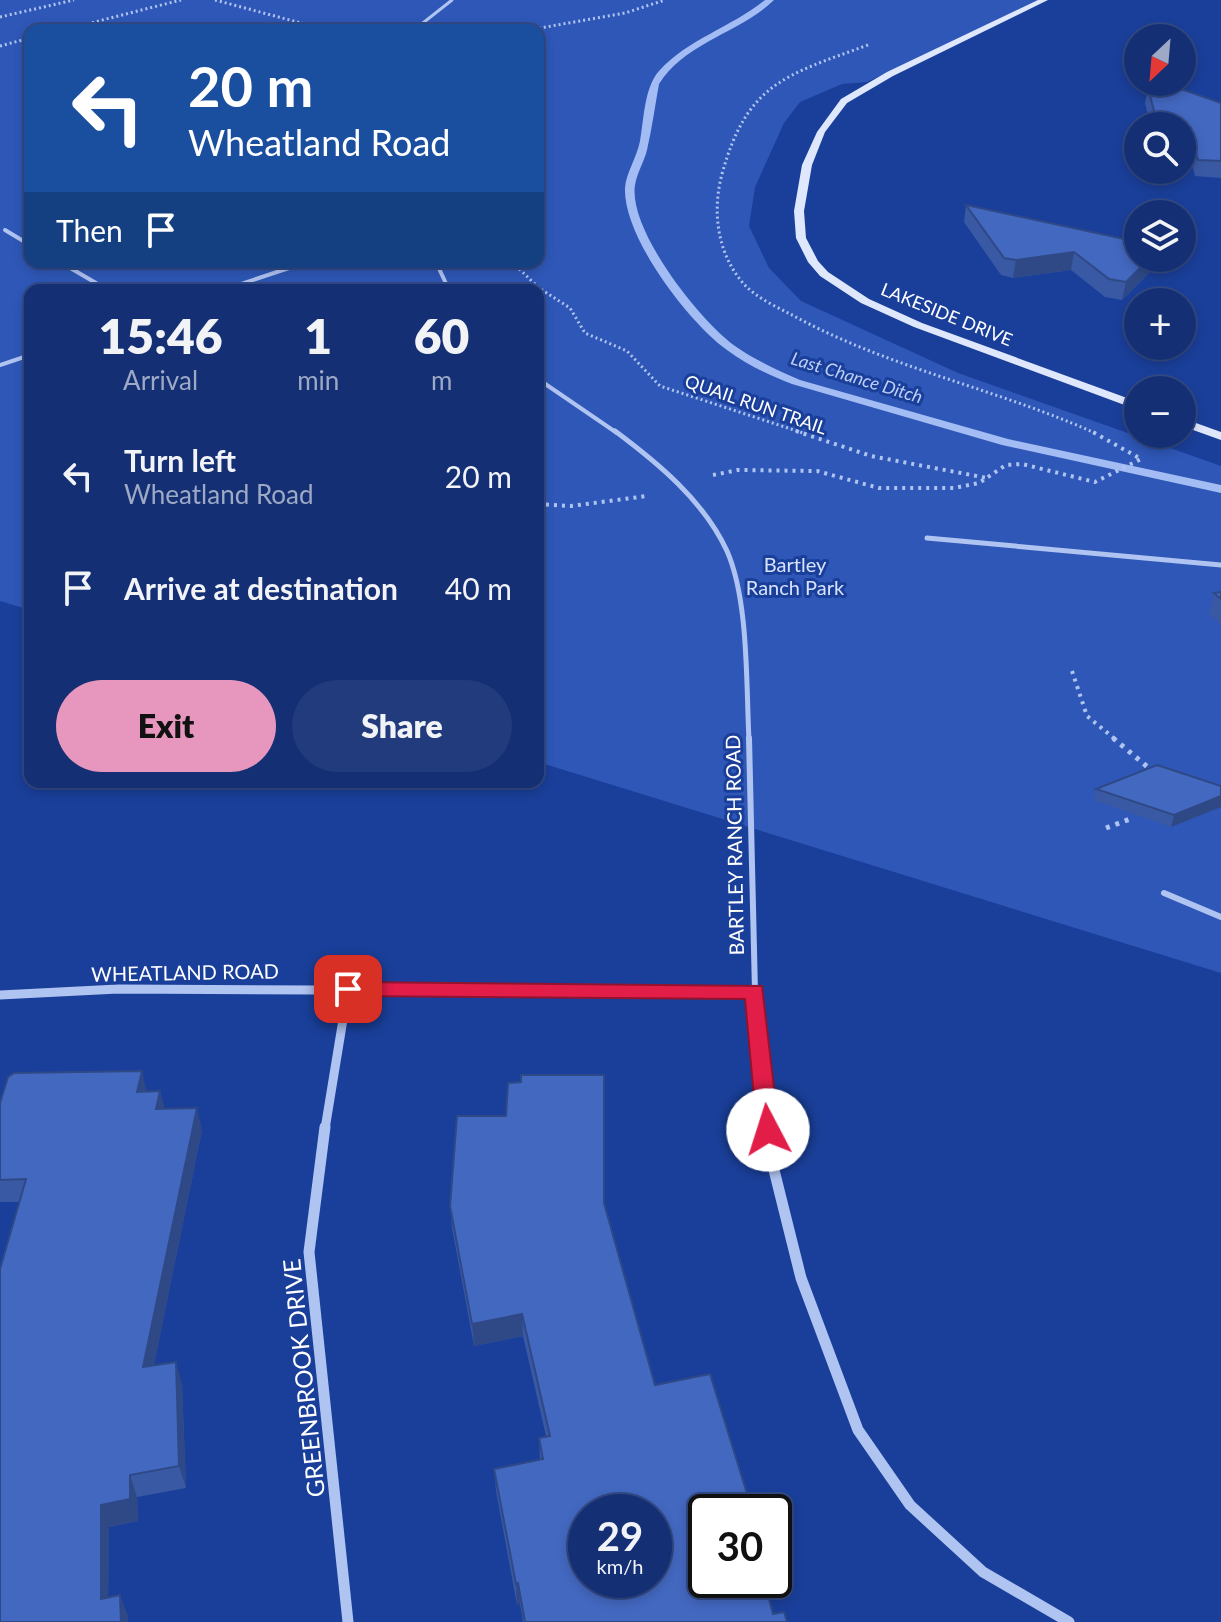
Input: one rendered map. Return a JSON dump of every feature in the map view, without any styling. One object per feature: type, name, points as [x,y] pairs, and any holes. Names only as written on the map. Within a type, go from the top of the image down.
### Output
[{"type":"street","name":"LAKESIDE DRIVE","points":[[1044,0],[890,74],[844,101],[821,132],[807,165],[799,211],[801,238],[813,262],[824,274],[865,301],[918,325],[1124,401]]},
{"type":"street","points":[[1196,427],[1221,436]]},
{"type":"street","name":"WHEATLAND ROAD","points":[[0,995],[118,989],[755,992]]},
{"type":"street","name":"GREENBROOK DRIVE","points":[[348,989],[315,1187],[309,1252],[348,1622]]},
{"type":"street","name":"BARTLEY RANCH ROAD","points":[[755,992],[771,1158],[801,1278],[858,1430],[910,1505],[951,1543],[983,1572],[1069,1622]]},
{"type":"lane","points":[[422,24],[452,0]]},
{"type":"lane","points":[[5,230],[24,241]]},
{"type":"lane","points":[[70,268],[98,284]]},
{"type":"lane","points":[[241,284],[287,268]]},
{"type":"lane","points":[[0,365],[24,357]]},
{"type":"lane","name":"BARTLEY RANCH ROAD","points":[[544,383],[643,449],[682,487],[719,537],[735,568],[751,757],[755,992]]},
{"type":"lane","points":[[927,538],[1221,565]]},
{"type":"lane","points":[[1164,893],[1221,917]]},
{"type":"path","points":[[0,17],[74,0]]},
{"type":"path","points":[[87,24],[181,0]]},
{"type":"path","points":[[215,0],[305,24]]},
{"type":"path","points":[[544,28],[625,13],[665,0]]},
{"type":"path","points":[[0,46],[24,40]]},
{"type":"path","points":[[544,504],[571,506],[626,501],[682,487],[714,475],[776,469],[817,471],[879,488],[954,488],[979,483],[1006,465],[1022,464],[1095,482],[1141,459],[1083,426],[876,355],[821,332],[761,298],[744,284],[733,269],[715,215],[716,193],[742,120],[752,105],[800,72],[872,44]]},
{"type":"path","name":"QUAIL RUN TRAIL","points":[[518,268],[535,284]]},
{"type":"path","name":"QUAIL RUN TRAIL","points":[[544,291],[570,308],[585,333],[627,351],[660,386],[871,456],[900,460],[954,476],[988,478]]},
{"type":"path","points":[[1072,671],[1087,716],[1150,769]]},
{"type":"path","points":[[1106,828],[1130,819]]},
{"type":"green space","name":"Bartley Ranch Park","points":[[0,0],[1039,0],[867,82],[842,84],[800,102],[784,123],[755,187],[749,226],[769,268],[801,301],[958,373],[1124,432],[1124,448],[1170,448],[1221,466],[1221,973],[544,764],[544,284],[24,284],[24,608],[0,601]]},
{"type":"building","points":[[1196,94],[1221,103],[1221,161],[1198,160],[1196,112],[1154,112],[1150,96]]},
{"type":"building","points":[[966,205],[1124,239],[1124,272],[1136,272],[1126,282],[1109,279],[1074,252],[1016,260],[1004,258]]},
{"type":"building","points":[[1157,765],[1221,786],[1221,796],[1174,815],[1096,789]]},
{"type":"building","points":[[142,1071],[137,1092],[160,1091],[156,1109],[197,1108],[143,1367],[176,1362],[179,1466],[130,1475],[130,1499],[101,1505],[101,1599],[120,1595],[121,1622],[0,1622],[0,1269],[26,1179],[0,1180],[0,1103],[8,1077],[14,1073]]},
{"type":"building","points":[[521,1075],[604,1075],[604,1203],[655,1385],[710,1374],[747,1494],[688,1494],[688,1598],[769,1598],[773,1614],[784,1612],[787,1622],[525,1622],[494,1469],[543,1459],[539,1438],[550,1436],[522,1314],[472,1324],[450,1206],[457,1116],[506,1116],[508,1083],[521,1082]]},
{"type":"waterway","name":"Last Chance Ditch","points":[[770,0],[747,19],[694,46],[662,73],[655,84],[642,152],[630,186],[632,206],[644,242],[687,306],[729,347],[765,369],[796,382],[1006,442],[1221,489]]},
{"type":"route","points":[[348,989],[755,992],[768,1130]]}]
